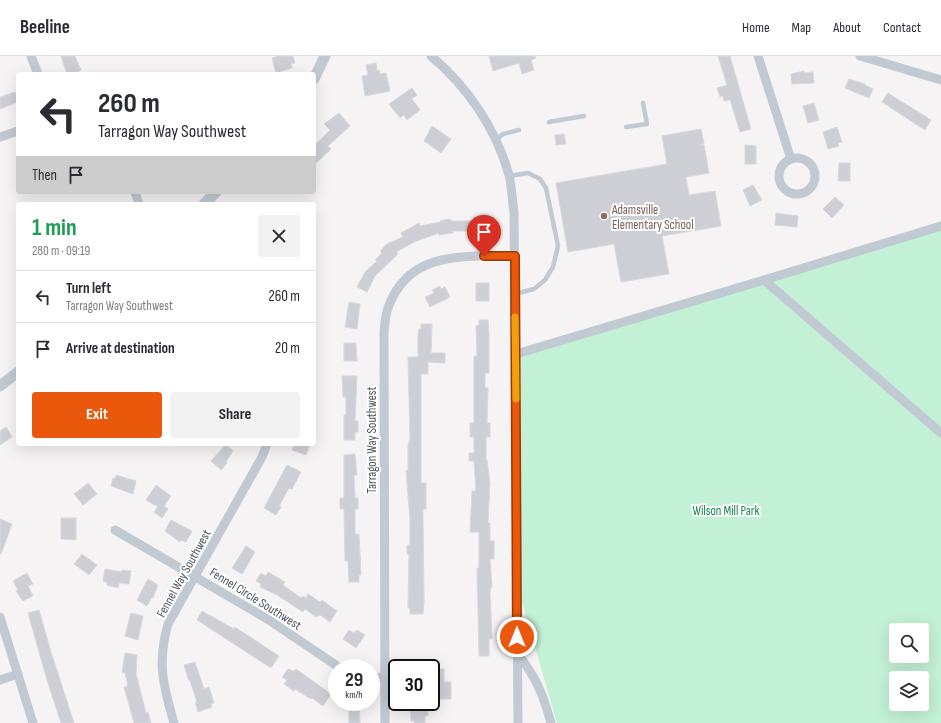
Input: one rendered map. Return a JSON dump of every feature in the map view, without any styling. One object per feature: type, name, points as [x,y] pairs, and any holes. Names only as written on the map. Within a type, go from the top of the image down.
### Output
[{"type":"street","points":[[31,56],[37,72]]},
{"type":"street","points":[[316,76],[325,56]]},
{"type":"street","points":[[431,56],[461,85],[477,106],[496,140],[509,176],[514,212],[518,723]]},
{"type":"street","points":[[860,56],[941,80]]},
{"type":"street","points":[[761,57],[791,159]]},
{"type":"street","points":[[0,137],[16,132]]},
{"type":"street","points":[[207,202],[214,194]]},
{"type":"street","points":[[516,354],[941,226]]},
{"type":"street","name":"Tarragon Way Southwest","points":[[385,723],[384,332],[387,309],[395,292],[405,280],[416,270],[430,262],[453,257],[515,256]]},
{"type":"street","points":[[764,280],[941,433]]},
{"type":"street","points":[[0,386],[16,374]]},
{"type":"street","name":"Fennel Way Southwest","points":[[174,723],[164,690],[161,661],[163,641],[168,624],[262,458],[266,446]]},
{"type":"street","name":"Fennel Circle Southwest","points":[[115,530],[269,620],[328,660]]},
{"type":"street","points":[[0,617],[33,723]]},
{"type":"street","points":[[517,653],[532,672],[542,693],[552,723]]},
{"type":"street","points":[[0,680],[18,674]]},
{"type":"street","points":[[380,678],[385,678]]},
{"type":"lane","points":[[626,127],[647,124],[643,103]]},
{"type":"lane","points":[[549,122],[584,116]]},
{"type":"lane","points":[[496,140],[503,134],[519,130]]},
{"type":"lane","points":[[509,176],[528,173],[540,179],[546,188],[558,246],[553,267],[545,280],[534,289],[515,294]]},
{"type":"green space","name":"Wilson Mill Park","points":[[941,221],[941,723],[557,723],[518,588],[515,350],[786,272]]},
{"type":"building","points":[[61,56],[75,56],[81,70],[77,72],[66,72]]},
{"type":"building","points":[[278,56],[293,56],[295,63],[291,64],[292,68],[276,72],[272,58]]},
{"type":"building","points":[[489,56],[535,56],[536,58],[531,60],[534,70],[522,74],[519,63],[493,71]]},
{"type":"building","points":[[718,56],[730,56],[751,129],[740,132],[730,100],[724,101],[723,96],[720,97],[717,88],[727,85]]},
{"type":"building","points":[[376,63],[377,71],[379,70],[380,74],[386,73],[390,91],[365,96],[362,76],[368,75],[366,65]]},
{"type":"building","points":[[804,71],[804,73],[813,72],[814,83],[792,84],[791,74]]},
{"type":"building","points":[[849,79],[865,84],[873,89],[869,98],[845,88]]},
{"type":"building","points":[[412,88],[417,95],[412,99],[420,110],[407,120],[404,115],[400,118],[389,104]]},
{"type":"building","points":[[15,92],[16,103],[0,109],[0,97]]},
{"type":"building","points":[[888,93],[931,120],[925,130],[882,102]]},
{"type":"building","points":[[814,103],[819,120],[808,123],[803,106]]},
{"type":"building","points":[[339,113],[350,126],[328,146],[331,149],[316,163],[316,144],[330,130],[324,124]]},
{"type":"building","points":[[432,126],[451,139],[441,153],[424,141]]},
{"type":"building","points":[[837,127],[842,142],[838,143],[839,146],[828,149],[823,132]]},
{"type":"building","points":[[701,129],[704,144],[699,145],[704,145],[709,173],[686,177],[689,195],[715,191],[721,226],[662,236],[669,274],[621,282],[614,244],[568,252],[556,183],[667,164],[662,136]]},
{"type":"building","points":[[564,134],[566,144],[556,145],[555,135]]},
{"type":"building","points":[[745,145],[756,146],[756,164],[745,164]]},
{"type":"building","points":[[839,163],[850,163],[850,181],[838,181]]},
{"type":"building","points":[[753,185],[762,200],[750,206],[743,190]]},
{"type":"building","points":[[835,197],[844,205],[832,218],[823,209]]},
{"type":"building","points":[[776,213],[798,216],[797,227],[775,225]]},
{"type":"building","points":[[450,219],[451,221],[479,221],[479,219],[489,219],[489,233],[452,231],[453,233],[439,235],[439,233],[414,242],[396,252],[398,254],[375,276],[367,292],[357,287],[365,272],[377,261],[375,260],[382,253],[380,251],[387,244],[403,237],[401,233],[419,223],[420,226]]},
{"type":"building","points":[[476,283],[489,283],[489,301],[476,301]]},
{"type":"building","points":[[440,286],[441,289],[445,287],[450,297],[430,307],[425,297],[434,293],[432,290]]},
{"type":"building","points":[[349,302],[360,304],[357,329],[345,327]]},
{"type":"building","points":[[479,320],[488,320],[489,334],[489,373],[485,373],[485,388],[488,388],[487,423],[490,423],[490,437],[486,437],[486,460],[490,483],[488,523],[490,523],[490,541],[494,541],[494,559],[490,559],[492,587],[490,593],[492,639],[489,639],[489,656],[479,656],[477,568],[479,568],[479,532],[470,532],[472,491],[476,491],[474,461],[469,461],[469,453],[474,453],[474,437],[470,437],[470,423],[474,423],[474,356],[477,356],[476,326],[479,325]]},
{"type":"building","points":[[421,324],[432,324],[431,353],[445,353],[445,363],[428,362],[428,374],[421,374],[421,483],[426,483],[426,509],[423,509],[424,602],[423,614],[410,614],[410,608],[408,608],[409,554],[407,554],[407,545],[410,545],[410,520],[406,470],[408,470],[408,446],[410,438],[408,357],[418,357],[418,334],[419,329],[421,329]]},
{"type":"building","points":[[344,343],[356,343],[357,361],[344,361]]},
{"type":"building","points":[[342,376],[357,376],[355,421],[358,421],[358,432],[355,432],[355,440],[344,440],[346,397],[343,397]]},
{"type":"building","points":[[6,427],[12,437],[0,445],[0,431]]},
{"type":"building","points":[[224,446],[228,446],[233,451],[226,462],[227,463],[221,470],[211,461]]},
{"type":"building","points":[[293,446],[309,446],[306,455],[292,450]]},
{"type":"building","points":[[355,454],[357,475],[354,475],[355,498],[358,498],[358,509],[355,509],[355,534],[359,534],[361,575],[359,575],[359,582],[349,582],[348,561],[345,561],[344,509],[340,509],[340,498],[344,498],[344,455]]},
{"type":"building","points":[[287,465],[301,472],[292,489],[289,488],[279,506],[281,507],[276,515],[264,508]]},
{"type":"building","points":[[116,475],[136,481],[133,494],[111,486],[113,478],[116,478]]},
{"type":"building","points":[[88,483],[97,494],[83,505],[74,494]]},
{"type":"building","points":[[156,485],[171,496],[164,506],[168,509],[162,518],[154,512],[158,507],[146,500]]},
{"type":"building","points":[[61,518],[76,518],[76,540],[61,539]]},
{"type":"building","points":[[0,519],[12,524],[1,554],[0,553]]},
{"type":"building","points":[[171,520],[192,531],[186,542],[181,540],[180,542],[165,531]]},
{"type":"building","points":[[246,546],[255,552],[242,574],[232,568]]},
{"type":"building","points":[[82,554],[97,565],[89,575],[74,564]]},
{"type":"building","points":[[105,569],[122,572],[122,570],[131,571],[129,584],[119,583],[118,588],[107,585],[107,582],[103,581]]},
{"type":"building","points":[[268,572],[285,582],[283,585],[301,598],[302,596],[306,598],[308,594],[320,602],[322,600],[337,611],[330,622],[320,615],[316,617],[305,609],[303,612],[277,595],[260,587],[261,584],[256,581],[261,573],[266,576]]},
{"type":"building","points":[[27,573],[33,584],[28,586],[33,596],[23,601],[16,591],[18,590],[13,581]]},
{"type":"building","points":[[148,579],[158,585],[153,598],[152,597],[147,606],[137,600]]},
{"type":"building","points":[[39,610],[74,723],[61,723],[47,680],[28,613]]},
{"type":"building","points":[[202,611],[234,629],[235,627],[279,656],[271,668],[197,620]]},
{"type":"building","points":[[131,613],[143,616],[138,640],[125,636]]},
{"type":"building","points":[[349,630],[354,633],[357,630],[365,635],[356,648],[343,639]]},
{"type":"building","points":[[125,653],[137,655],[136,674],[146,713],[148,712],[151,723],[134,723],[124,687],[128,686],[125,673],[122,672]]},
{"type":"building","points":[[195,662],[204,689],[209,687],[214,703],[211,704],[212,707],[198,712],[195,702],[197,702],[184,665]]},
{"type":"building","points":[[288,669],[294,671],[296,669],[328,692],[328,698],[323,706],[312,698],[311,699],[295,689],[294,691],[284,684],[287,680],[282,677]]},
{"type":"building","points":[[440,669],[444,669],[444,682],[451,682],[451,699],[440,699]]},
{"type":"building","points":[[349,711],[359,711],[360,723],[349,723]]},
{"type":"building","points":[[410,711],[428,711],[428,716],[425,716],[425,723],[414,723],[414,720],[411,721]]},
{"type":"slow traffic","points":[[515,317],[516,399]]},
{"type":"place","name":"Adamsville Elementary School","points":[[604,216]]},
{"type":"route","points":[[484,256],[515,256],[517,637]]}]
